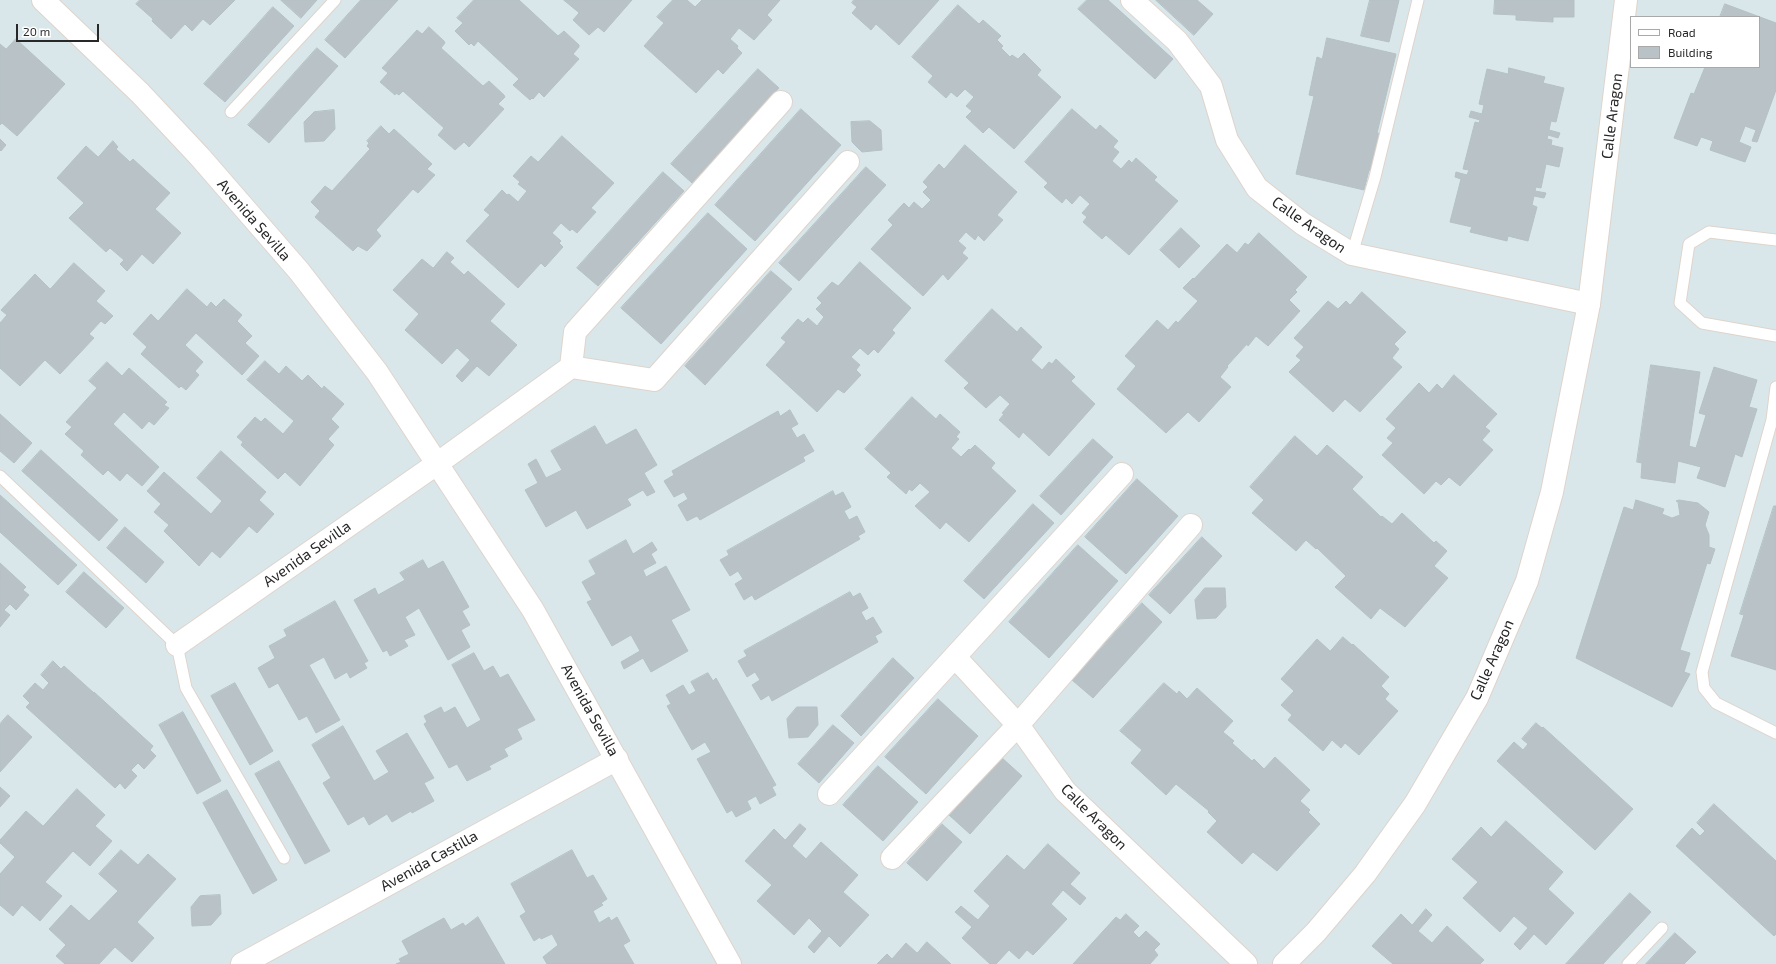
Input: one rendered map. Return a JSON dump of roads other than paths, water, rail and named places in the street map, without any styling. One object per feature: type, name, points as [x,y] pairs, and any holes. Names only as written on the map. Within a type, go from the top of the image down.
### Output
[{"type":"street","name":"Avenida Sevilla","points":[[43,0],[140,93],[205,163],[299,271],[377,372],[533,610],[730,964]]},
{"type":"street","name":"Calle Aragon","points":[[1132,0],[1177,41],[1211,86],[1227,140],[1257,188],[1303,224],[1352,254],[1589,304]]},
{"type":"street","name":"Calle Aragon","points":[[1284,964],[1316,932],[1370,867],[1415,804],[1477,698],[1527,581],[1552,492],[1589,304],[1626,0]]},
{"type":"street","points":[[781,102],[575,332],[571,367],[654,380],[848,162]]},
{"type":"street","name":"Avenida Sevilla","points":[[177,646],[438,463],[571,367]]},
{"type":"street","points":[[829,794],[1122,474]]},
{"type":"street","points":[[892,858],[1018,725],[1191,525]]},
{"type":"street","name":"Calle Aragon","points":[[955,657],[1018,725],[1065,791],[1246,964]]},
{"type":"street","name":"Avenida Castilla","points":[[242,964],[617,759]]},
{"type":"lane","points":[[231,112],[335,0]]},
{"type":"lane","points":[[1352,254],[1375,177],[1418,0]]},
{"type":"lane","points":[[1776,240],[1709,232],[1689,244],[1680,302],[1702,323],[1776,336]]},
{"type":"lane","points":[[1776,387],[1774,420],[1702,672],[1704,688],[1716,703],[1776,733]]},
{"type":"lane","points":[[0,476],[177,646],[186,688],[284,858]]},
{"type":"lane","points":[[1628,964],[1662,928]]}]
